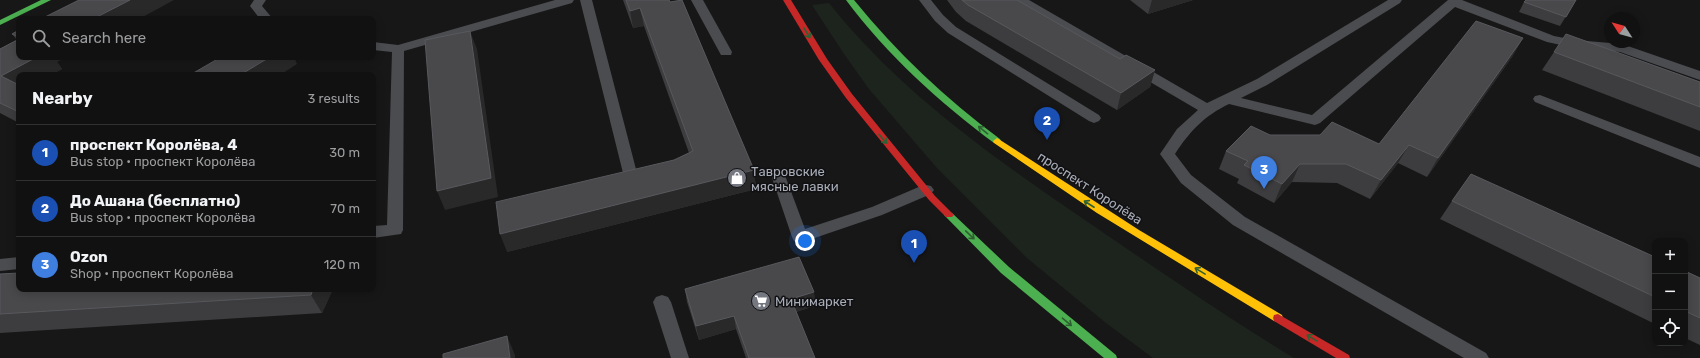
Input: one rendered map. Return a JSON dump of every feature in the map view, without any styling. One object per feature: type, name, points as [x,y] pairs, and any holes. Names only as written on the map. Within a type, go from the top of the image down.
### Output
[{"type":"main road","points":[[0,23],[47,0]]},
{"type":"main road","points":[[787,0],[823,60],[844,90],[926,190],[1005,270],[1112,358]]},
{"type":"main road","name":"проспект Королёва","points":[[850,0],[884,40],[913,70],[986,132],[1030,165],[1137,234],[1345,358]]},
{"type":"lane","points":[[260,0],[256,6],[264,16]]},
{"type":"lane","points":[[376,46],[398,49],[568,0]]},
{"type":"lane","points":[[586,0],[630,173]]},
{"type":"lane","points":[[696,0],[726,52]]},
{"type":"lane","points":[[926,0],[939,18],[952,30],[1094,118]]},
{"type":"lane","points":[[1024,2],[1041,0]]},
{"type":"lane","points":[[1396,0],[1262,82],[1207,109],[1182,132],[1167,154],[1186,179],[1239,221],[1480,358]]},
{"type":"lane","points":[[1228,99],[1315,120],[1455,1],[1551,39],[1575,44],[1622,48],[1700,76]]},
{"type":"lane","points":[[1024,2],[1207,109]]},
{"type":"lane","points":[[376,232],[395,230],[398,49]]},
{"type":"lane","points":[[1540,99],[1700,163]]},
{"type":"lane","points":[[779,178],[800,237],[877,211],[926,190]]},
{"type":"lane","points":[[0,265],[16,263]]},
{"type":"lane","points":[[662,302],[680,358]]},
{"type":"shaded area","points":[[829,3],[856,35],[885,65],[947,120],[1014,170],[1161,272],[1294,358],[1153,358],[1106,323],[1027,258],[937,168],[869,89],[812,5]]},
{"type":"building","points":[[79,0],[130,0],[99,16],[47,16]]},
{"type":"building","points":[[626,0],[669,0],[670,2],[682,0],[754,170],[500,234],[496,202],[674,160],[693,151],[640,8],[630,11]]},
{"type":"building","points":[[962,0],[1017,0],[1120,59],[1126,55],[1155,70],[1121,93],[968,5]]},
{"type":"building","points":[[1526,0],[1576,0],[1566,17],[1524,2]]},
{"type":"building","points":[[1476,21],[1523,38],[1438,158],[1409,145],[1381,180],[1346,164],[1300,164],[1282,184],[1244,165],[1248,161],[1226,151],[1251,126],[1270,135],[1320,135],[1332,122],[1379,144]]},
{"type":"building","points":[[470,31],[491,178],[437,191],[425,40]]},
{"type":"building","points":[[1566,34],[1700,82],[1700,107],[1554,52]]},
{"type":"building","points":[[16,41],[16,60],[31,60],[1,76],[16,84],[16,111],[0,103],[0,49]]},
{"type":"building","points":[[216,60],[265,60],[245,72],[195,72]]},
{"type":"building","points":[[1471,174],[1652,256],[1652,296],[1452,201]]},
{"type":"building","points":[[799,257],[814,292],[791,299],[815,358],[749,358],[734,316],[696,326],[685,289]]},
{"type":"building","points":[[1688,272],[1700,278],[1700,318],[1688,312]]},
{"type":"building","points":[[16,273],[16,292],[312,292],[311,295],[0,314],[0,274]]},
{"type":"building","points":[[507,336],[510,358],[443,358],[443,354]]},
{"type":"traffic: fast","points":[[0,23],[47,0]]},
{"type":"traffic: fast","points":[[850,0],[883,39],[919,76],[956,110],[997,141]]},
{"type":"traffic: fast","points":[[949,215],[1005,270],[1112,358]]},
{"type":"traffic: slow","points":[[997,141],[1100,211],[1278,318]]},
{"type":"traffic: jam","points":[[787,0],[823,60],[849,96],[932,198],[949,215]]},
{"type":"traffic: jam","points":[[1278,318],[1345,358]]},
{"type":"place","name":"До Ашана (бесплатно)","points":[[1047,140]]},
{"type":"place","name":"Тавровские мясные лавки","points":[[737,178]]},
{"type":"place","name":"Ozon","points":[[1264,189]]},
{"type":"place","name":"проспект Королёва, 4","points":[[914,263]]},
{"type":"place","name":"Минимаркет","points":[[761,301]]}]
